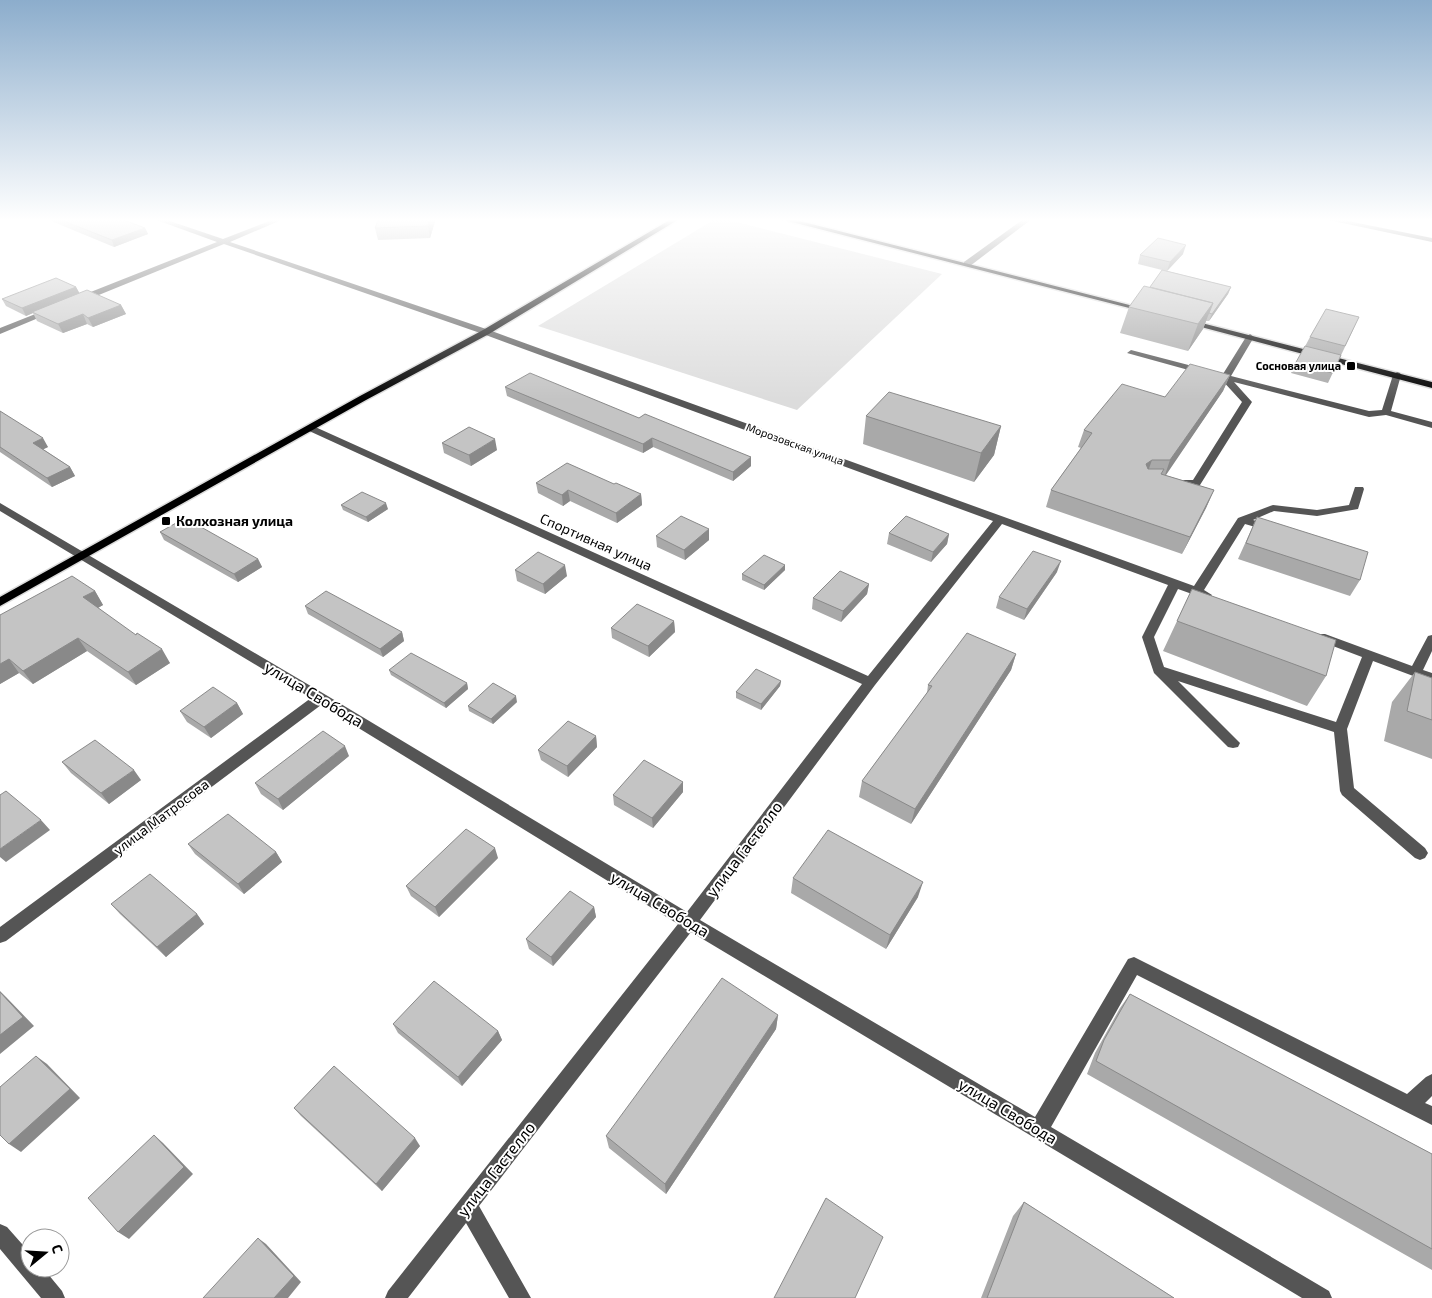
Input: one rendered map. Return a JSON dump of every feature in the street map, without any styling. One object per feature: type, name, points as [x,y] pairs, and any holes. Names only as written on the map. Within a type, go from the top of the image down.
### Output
[{"type":"main road","points":[[0,602],[310,428],[486,332],[576,279]]},
{"type":"main road","points":[[1024,279],[1155,312]]},
{"type":"main road","points":[[1183,320],[1432,384]]},
{"type":"street","points":[[74,302],[133,279]]},
{"type":"street","name":"Морозовская улица","points":[[328,279],[486,332],[1215,598]]},
{"type":"street","points":[[0,331],[56,309]]},
{"type":"street","points":[[1225,378],[1250,337]]},
{"type":"street","points":[[1131,353],[1369,414],[1386,412],[1432,425]]},
{"type":"street","points":[[1386,412],[1397,375]]},
{"type":"street","points":[[1163,482],[1196,483],[1246,402],[1225,378]]},
{"type":"street","name":"Спортивная улица","points":[[310,428],[870,682]]},
{"type":"street","points":[[1197,591],[1242,520],[1273,508],[1317,513],[1354,507],[1359,489]]},
{"type":"street","name":"улица Свобода","points":[[0,506],[321,698],[689,922],[1322,1298]]},
{"type":"street","name":"улица Гастелло","points":[[395,1298],[689,922],[870,682],[1001,519]]},
{"type":"street","points":[[1242,520],[1279,532]]},
{"type":"street","points":[[1175,583],[1148,637],[1159,670],[1233,743]]},
{"type":"street","points":[[1315,635],[1432,678]]},
{"type":"street","points":[[1415,672],[1432,639]]},
{"type":"street","points":[[1369,655],[1340,729],[1347,791],[1420,853]]},
{"type":"street","points":[[1159,670],[1340,729]]},
{"type":"street","name":"улица Матросова","points":[[0,936],[321,698]]},
{"type":"street","points":[[1039,1130],[1134,965],[1432,1116]]},
{"type":"street","points":[[1409,1105],[1432,1083]]},
{"type":"street","points":[[467,1205],[521,1298]]},
{"type":"street","points":[[0,1234],[55,1298]]},
{"type":"shaded area","points":[[617,279],[937,279],[797,410],[538,326]]},
{"type":"building","points":[[55,279],[76,287],[22,308],[2,299]]},
{"type":"building","points":[[1156,279],[1197,279],[1231,287],[1212,314],[1209,313],[1213,303],[1150,287]]},
{"type":"building","points":[[1144,286],[1213,303],[1198,324],[1129,307]]},
{"type":"building","points":[[87,290],[121,305],[88,318],[83,314],[58,324],[32,312]]},
{"type":"building","points":[[1326,309],[1359,317],[1345,346],[1310,337]]},
{"type":"building","points":[[1305,346],[1341,355],[1333,373],[1295,364]]},
{"type":"building","points":[[1190,364],[1230,375],[1170,460],[1152,460],[1146,464],[1148,469],[1164,469],[1161,474],[1214,490],[1190,537],[1051,490],[1092,433],[1084,430],[1122,384],[1165,397]]},
{"type":"building","points":[[530,373],[639,418],[645,414],[751,457],[733,472],[652,438],[643,444],[505,387]]},
{"type":"building","points":[[889,392],[1001,426],[981,453],[866,416]]},
{"type":"building","points":[[0,411],[43,438],[33,443],[70,467],[47,478],[0,447]]},
{"type":"building","points":[[469,427],[495,439],[469,455],[442,443]]},
{"type":"building","points":[[567,463],[641,494],[616,513],[568,490],[562,495],[536,483]]},
{"type":"building","points":[[362,492],[386,503],[366,517],[341,505]]},
{"type":"building","points":[[681,516],[709,529],[684,550],[656,536]]},
{"type":"building","points":[[906,516],[949,534],[933,552],[889,533]]},
{"type":"building","points":[[1257,517],[1368,552],[1360,580],[1246,543]]},
{"type":"building","points":[[185,518],[258,559],[234,574],[160,532]]},
{"type":"building","points":[[1033,551],[1061,561],[1027,609],[999,597]]},
{"type":"building","points":[[538,552],[565,565],[543,584],[515,570]]},
{"type":"building","points":[[764,555],[785,565],[764,585],[742,574]]},
{"type":"building","points":[[840,571],[869,584],[843,611],[813,598]]},
{"type":"building","points":[[72,576],[95,591],[83,597],[136,635],[137,633],[162,649],[128,672],[78,638],[23,671],[9,659],[0,664],[0,615]]},
{"type":"building","points":[[1192,589],[1336,640],[1326,676],[1177,621]]},
{"type":"building","points":[[326,591],[402,632],[380,649],[305,606]]},
{"type":"building","points":[[637,604],[674,621],[648,646],[611,628]]},
{"type":"building","points":[[967,633],[1016,654],[915,809],[862,781],[932,686],[928,685]]},
{"type":"building","points":[[411,653],[467,683],[444,703],[389,670]]},
{"type":"building","points":[[756,669],[781,681],[761,704],[736,692]]},
{"type":"building","points":[[1415,672],[1432,678],[1432,720],[1407,711]]},
{"type":"building","points":[[493,683],[516,696],[491,719],[468,706]]},
{"type":"building","points":[[213,687],[237,703],[204,727],[180,711]]},
{"type":"building","points":[[568,721],[596,736],[567,766],[538,750]]},
{"type":"building","points":[[323,731],[345,746],[278,799],[255,783]]},
{"type":"building","points":[[95,740],[134,770],[101,793],[62,762]]},
{"type":"building","points":[[644,760],[683,782],[652,818],[613,795]]},
{"type":"building","points":[[6,791],[41,820],[0,849],[0,795]]},
{"type":"building","points":[[228,814],[276,852],[238,884],[188,844]]},
{"type":"building","points":[[466,829],[495,848],[435,907],[406,886]]},
{"type":"building","points":[[828,830],[923,882],[890,935],[793,878]]},
{"type":"building","points":[[150,874],[197,914],[157,947],[111,904]]},
{"type":"building","points":[[570,891],[594,907],[551,957],[526,939]]},
{"type":"building","points":[[722,978],[778,1015],[665,1184],[606,1136]]},
{"type":"building","points":[[434,981],[498,1031],[458,1077],[393,1024]]},
{"type":"building","points":[[0,992],[23,1017],[0,1035]]},
{"type":"building","points":[[1130,994],[1432,1154],[1432,1249],[1096,1061],[1104,1040]]},
{"type":"building","points":[[36,1056],[70,1089],[9,1144],[0,1135],[0,1087]]},
{"type":"building","points":[[334,1066],[415,1138],[376,1184],[294,1108]]},
{"type":"building","points":[[154,1135],[184,1167],[118,1232],[88,1198]]},
{"type":"building","points":[[826,1198],[883,1237],[855,1298],[774,1298]]},
{"type":"building","points":[[1024,1202],[1174,1298],[987,1298]]},
{"type":"building","points":[[258,1238],[294,1276],[274,1298],[203,1298]]},
{"type":"place","name":"Сосновая улица","points":[[1351,366]]},
{"type":"place","name":"Колхозная улица","points":[[166,521]]}]
